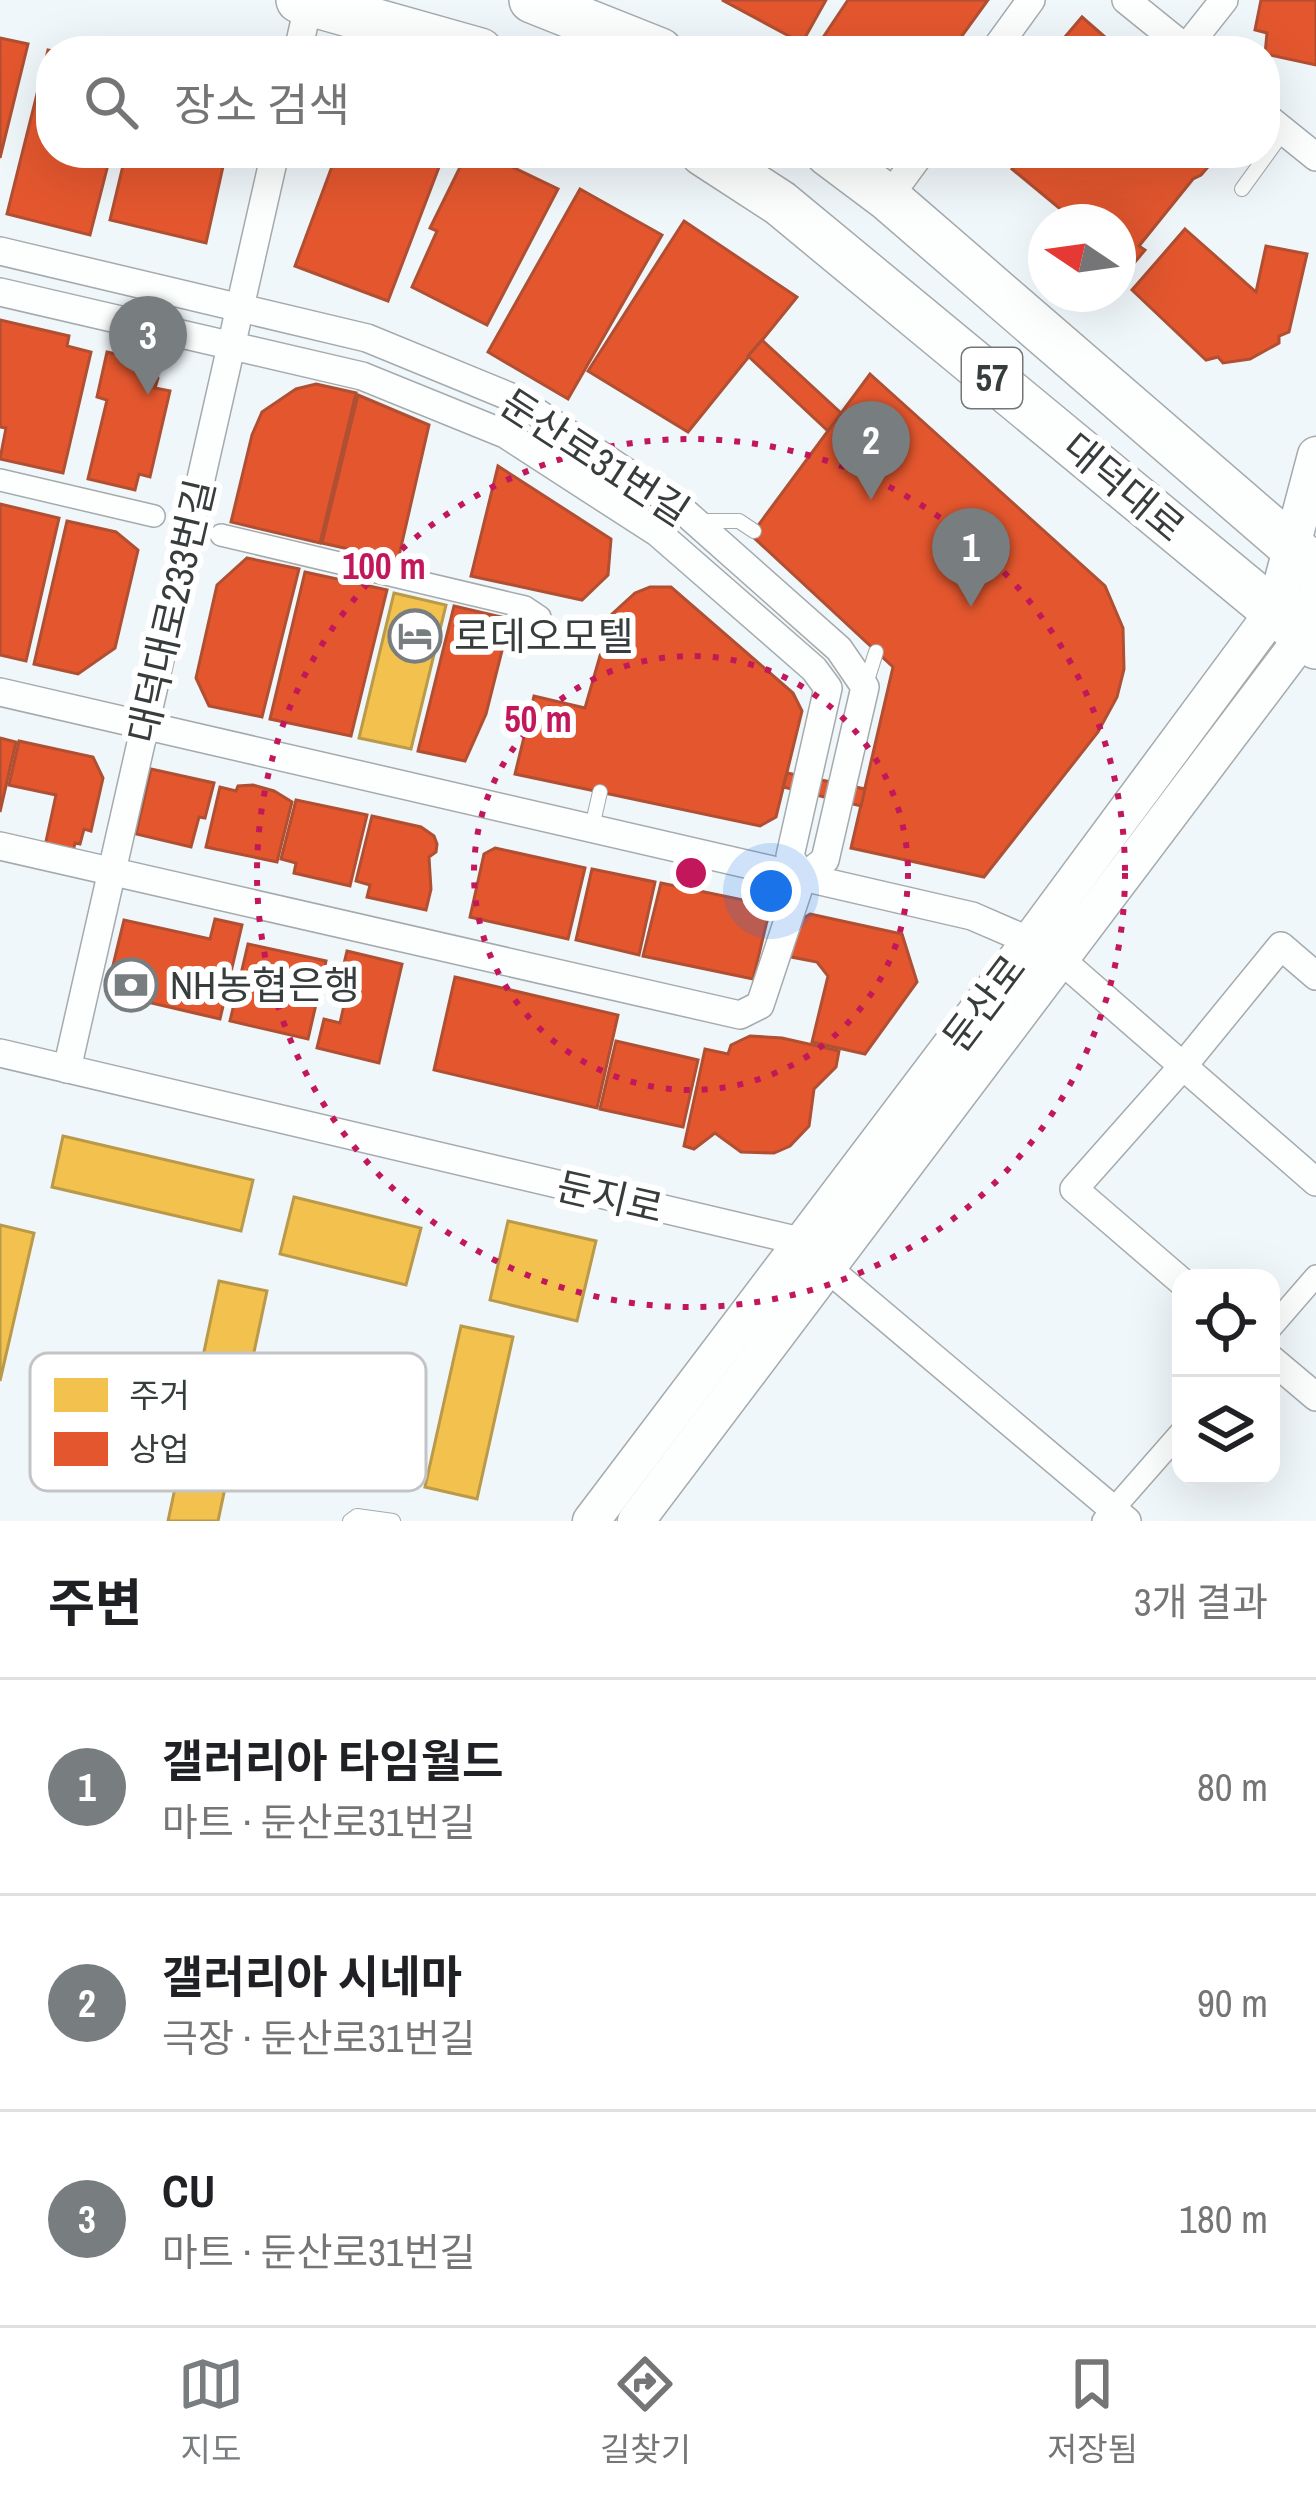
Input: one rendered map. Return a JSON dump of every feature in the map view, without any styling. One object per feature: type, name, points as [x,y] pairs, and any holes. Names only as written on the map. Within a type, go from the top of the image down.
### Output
[{"type":"main road","points":[[532,0],[622,36]]},
{"type":"main road","points":[[306,1],[428,36]]},
{"type":"main road","name":"대덕대로","points":[[726,168],[780,203],[1298,631]]},
{"type":"main road","name":"대덕대로","points":[[848,168],[1304,559]]},
{"type":"street","points":[[1005,36],[1030,0]]},
{"type":"street","points":[[1126,0],[1171,36]]},
{"type":"street","points":[[1198,36],[1224,0]]},
{"type":"street","points":[[300,36],[306,1]]},
{"type":"street","points":[[1280,127],[1316,157]]},
{"type":"street","name":"대덕대로233번길","points":[[67,1069],[271,168]]},
{"type":"street","points":[[888,199],[910,168]]},
{"type":"street","name":"둔산로31번길","points":[[0,251],[367,338],[518,400],[695,521],[839,650],[865,687]]},
{"type":"street","name":"둔산로31번길","points":[[0,292],[362,376],[505,434],[658,533],[814,669],[828,688],[790,856],[802,878]]},
{"type":"street","name":"둔산로","points":[[1298,631],[1316,455]]},
{"type":"street","points":[[0,480],[154,516]]},
{"type":"street","points":[[220,535],[525,608],[540,617]]},
{"type":"street","name":"둔산로","points":[[591,1521],[815,1255],[1045,950],[1298,631],[1316,592]]},
{"type":"street","points":[[0,846],[740,1015],[760,1005],[802,878],[825,860],[865,687]]},
{"type":"street","points":[[0,692],[972,916],[1045,950]]},
{"type":"street","points":[[1172,1273],[1074,1190],[1281,946],[1316,976]]},
{"type":"street","name":"둔산로","points":[[1045,950],[1316,1182]]},
{"type":"street","name":"둔지로","points":[[0,1053],[815,1255],[1115,1517]]},
{"type":"street","name":"둔산로","points":[[636,1521],[815,1255]]},
{"type":"street","points":[[1280,1318],[1316,1276]]},
{"type":"street","points":[[1280,1366],[1316,1397]]},
{"type":"street","points":[[1115,1517],[1172,1444]]},
{"type":"lane","points":[[1242,189],[1252,168]]},
{"type":"lane","points":[[695,521],[739,521],[754,531]]},
{"type":"lane","points":[[865,687],[876,652]]},
{"type":"lane","points":[[592,827],[600,792]]},
{"type":"lane","points":[[350,1521],[357,1516],[393,1521]]},
{"type":"building: 주거","points":[[394,593],[446,605],[411,749],[359,738]]},
{"type":"building: 주거","points":[[63,1136],[253,1180],[241,1231],[52,1187]]},
{"type":"building: 주거","points":[[294,1197],[421,1228],[406,1285],[280,1254]]},
{"type":"building: 주거","points":[[508,1221],[596,1241],[577,1321],[490,1300]]},
{"type":"building: 주거","points":[[0,1225],[34,1233],[0,1381]]},
{"type":"building: 주거","points":[[219,1281],[267,1291],[254,1353],[204,1353]]},
{"type":"building: 주거","points":[[461,1326],[513,1337],[477,1499],[426,1487]]},
{"type":"building: 주거","points":[[174,1491],[224,1491],[218,1521],[168,1521]]},
{"type":"building: 상업","points":[[722,0],[826,0],[806,36],[789,36]]},
{"type":"building: 상업","points":[[848,0],[988,0],[962,36],[824,36]]},
{"type":"building: 상업","points":[[1261,0],[1316,0],[1316,65],[1280,57],[1280,36],[1255,30]]},
{"type":"building: 상업","points":[[1082,17],[1104,36],[1066,36]]},
{"type":"building: 상업","points":[[0,38],[28,44],[0,158]]},
{"type":"building: 상업","points":[[36,98],[36,168],[107,168],[90,235],[7,214]]},
{"type":"building: 상업","points":[[122,168],[223,168],[206,243],[110,220]]},
{"type":"building: 상업","points":[[331,168],[439,168],[388,301],[295,266]]},
{"type":"building: 상업","points":[[460,168],[514,168],[558,189],[487,325],[412,287],[437,231],[430,228]]},
{"type":"building: 상업","points":[[1013,168],[1207,168],[1139,246],[1145,250],[1136,261],[1136,204],[1054,204]]},
{"type":"building: 상업","points":[[580,189],[662,235],[568,399],[488,352]]},
{"type":"building: 상업","points":[[684,221],[797,297],[688,432],[588,371]]},
{"type":"building: 상업","points":[[1185,229],[1256,292],[1266,246],[1307,254],[1289,332],[1250,359],[1206,360],[1136,294],[1136,285]]},
{"type":"building: 상업","points":[[0,320],[69,336],[67,346],[91,352],[63,473],[0,459],[6,428],[0,427]]},
{"type":"building: 상업","points":[[762,340],[842,414],[829,432],[748,356]]},
{"type":"building: 상업","points":[[107,352],[147,361],[158,378],[155,388],[170,391],[150,477],[139,474],[135,490],[88,479],[107,400],[97,397]]},
{"type":"building: 상업","points":[[870,374],[1105,586],[1123,628],[1124,669],[1117,697],[1098,732],[984,877],[851,848],[893,667],[751,535]]},
{"type":"building: 상업","points":[[316,384],[356,393],[320,543],[231,522],[262,412],[296,389]]},
{"type":"building: 상업","points":[[358,395],[429,425],[398,560],[322,543]]},
{"type":"building: 상업","points":[[498,466],[611,539],[608,575],[582,600],[471,576]]},
{"type":"building: 상업","points":[[0,504],[59,518],[26,661],[0,655]]},
{"type":"building: 상업","points":[[67,521],[116,532],[138,550],[115,648],[78,674],[34,664]]},
{"type":"building: 상업","points":[[247,558],[299,569],[262,717],[209,706],[196,678],[217,585]]},
{"type":"building: 상업","points":[[305,572],[387,590],[351,736],[270,719]]},
{"type":"building: 상업","points":[[671,587],[793,693],[802,711],[776,817],[760,826],[515,774],[534,696],[585,708],[612,614],[635,593]]},
{"type":"building: 상업","points":[[454,606],[510,619],[486,714],[465,761],[418,751]]},
{"type":"building: 상업","points":[[0,738],[16,742],[0,812]]},
{"type":"building: 상업","points":[[19,741],[93,757],[103,778],[91,831],[84,829],[73,852],[45,846],[56,795],[9,785]]},
{"type":"building: 상업","points":[[151,769],[214,783],[191,847],[136,834]]},
{"type":"building: 상업","points":[[787,773],[865,789],[861,806],[783,787]]},
{"type":"building: 상업","points":[[253,785],[292,802],[277,862],[206,847],[220,787],[236,791],[238,786]]},
{"type":"building: 상업","points":[[296,800],[367,815],[350,886],[294,873],[296,863],[281,859]]},
{"type":"building: 상업","points":[[372,816],[421,827],[434,836],[437,844],[429,857],[431,889],[426,910],[367,897],[370,885],[356,881]]},
{"type":"building: 상업","points":[[495,848],[585,868],[568,939],[470,917],[484,854]]},
{"type":"building: 상업","points":[[592,869],[655,882],[639,955],[576,940]]},
{"type":"building: 상업","points":[[661,883],[758,903],[768,917],[753,979],[643,956]]},
{"type":"building: 상업","points":[[810,914],[902,934],[917,982],[865,1054],[812,1042],[828,976],[817,962],[786,956],[794,924]]},
{"type":"building: 상업","points":[[215,919],[242,925],[220,1019],[117,995],[109,982],[124,920],[210,939]]},
{"type":"building: 상업","points":[[248,944],[326,961],[308,1039],[230,1021]]},
{"type":"building: 상업","points":[[347,951],[402,964],[379,1063],[317,1048],[324,1019],[340,1023],[351,974],[342,972]]},
{"type":"building: 상업","points":[[455,977],[618,1015],[597,1108],[434,1070]]},
{"type":"building: 상업","points":[[750,1036],[839,1051],[836,1067],[814,1089],[809,1126],[790,1146],[774,1153],[741,1152],[715,1133],[694,1149],[684,1146],[705,1049],[728,1054],[731,1045]]},
{"type":"building: 상업","points":[[616,1041],[698,1060],[683,1127],[600,1109]]},
{"type":"place","name":"CU","points":[[148,395]]},
{"type":"place","name":"갤러리아 시네마","points":[[871,500]]},
{"type":"place","name":"갤러리아 타임월드","points":[[971,607]]},
{"type":"place","name":"로데오모텔","points":[[415,636]]},
{"type":"place","name":"NH농협은행","points":[[131,985]]}]
